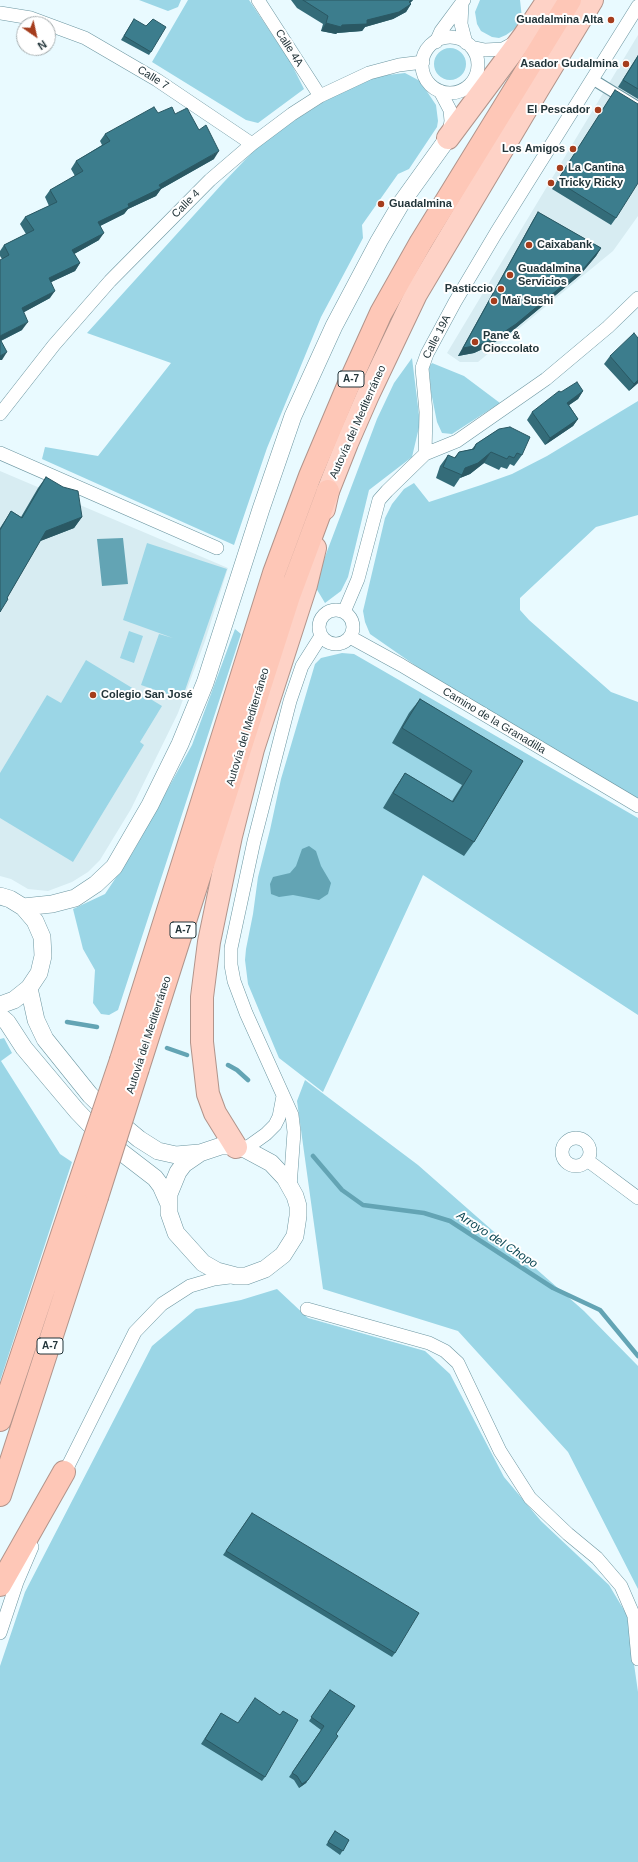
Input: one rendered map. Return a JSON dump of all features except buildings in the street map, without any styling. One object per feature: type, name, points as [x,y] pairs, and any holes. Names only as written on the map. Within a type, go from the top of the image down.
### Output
[{"type":"highway","points":[[448,138],[524,36],[548,0]]},
{"type":"highway","name":"Autovía del Mediterráneo","points":[[130,1064],[274,573],[310,476],[381,313],[421,242],[570,0]]},
{"type":"highway","name":"Autovía del Mediterráneo","points":[[0,1420],[88,1192],[289,596],[328,491],[368,395],[416,294],[592,0]]},
{"type":"highway","points":[[241,1148],[215,1113],[208,1094],[202,1035],[202,997],[209,942],[231,836],[248,771],[306,585],[328,491]]},
{"type":"highway","name":"Autovía del Mediterráneo","points":[[0,1495],[49,1349],[88,1192]]},
{"type":"highway","points":[[0,1585],[64,1472]]},
{"type":"street","name":"Calle 4A","points":[[258,0],[320,96]]},
{"type":"street","points":[[463,1],[461,24],[469,45],[477,60],[478,68],[473,81],[468,87],[454,93],[440,91],[433,88],[424,76],[423,62],[425,54],[436,42],[441,31],[463,1]]},
{"type":"street","name":"Calle 19A","points":[[424,454],[426,412],[422,368],[427,354],[455,302],[496,232],[638,6]]},
{"type":"street","name":"Calle 7","points":[[0,13],[31,18],[84,38],[157,80],[252,144]]},
{"type":"street","points":[[436,42],[451,38],[484,50],[503,49],[512,45],[524,36]]},
{"type":"street","name":"Calle 4","points":[[0,414],[54,345],[110,281],[210,180],[252,144],[292,114],[320,96],[369,73],[399,65],[423,62]]},
{"type":"street","points":[[592,79],[638,108]]},
{"type":"street","points":[[23,907],[52,904],[75,898],[96,884],[114,867],[150,805],[180,744],[205,683],[260,509],[296,409],[334,326],[379,241],[402,202],[448,138],[451,121],[450,110],[440,91]]},
{"type":"street","points":[[344,612],[358,579],[379,500],[424,454],[457,441],[525,395],[568,363],[638,298]]},
{"type":"street","points":[[0,453],[217,548]]},
{"type":"street","points":[[333,610],[344,612],[349,616],[353,626],[350,637],[346,641],[335,644],[330,643],[321,636],[319,625],[324,615],[333,610]]},
{"type":"street","points":[[290,1187],[293,1124],[289,1108],[246,1013],[234,982],[231,965],[231,948],[252,848],[290,701],[302,666],[321,636]]},
{"type":"street","name":"Camino de la Granadilla","points":[[350,637],[401,665],[638,806]]},
{"type":"street","points":[[0,896],[10,899],[23,907],[35,921],[42,938],[43,956],[39,973],[29,988],[14,1000],[0,1005]]},
{"type":"street","points":[[0,1633],[17,1582],[64,1472],[135,1332],[162,1304],[190,1286],[214,1279],[246,1276],[265,1269],[283,1255],[290,1245],[295,1236],[298,1216],[295,1196],[285,1178],[271,1163],[241,1148],[220,1146],[200,1153],[176,1155],[158,1151],[139,1139],[115,1119],[90,1095],[45,1039],[36,1020],[29,988]]},
{"type":"street","points":[[0,1016],[7,1022],[24,1048],[82,1116],[103,1138],[155,1178],[161,1186],[168,1204],[176,1233],[188,1248],[203,1263],[217,1271],[236,1276]]},
{"type":"street","points":[[241,1148],[266,1134],[275,1125],[279,1117],[283,1096]]},
{"type":"street","points":[[168,1204],[169,1194],[178,1172],[184,1164],[200,1153]]},
{"type":"street","points":[[587,1160],[638,1198]]},
{"type":"street","points":[[307,1309],[429,1344],[445,1351],[458,1363],[500,1451],[530,1498],[568,1534],[597,1558],[621,1586],[634,1616],[638,1659]]},
{"type":"shaded area","points":[[139,0],[181,0],[178,7],[168,11]]},
{"type":"shaded area","points":[[188,0],[249,0],[290,61],[304,89],[258,123],[246,120],[152,62]]},
{"type":"shaded area","points":[[480,0],[520,0],[522,18],[516,28],[506,35],[499,38],[492,37],[481,31],[477,24],[475,12]]},
{"type":"shaded area","points":[[638,35],[638,216],[613,251],[478,362],[460,362],[447,353]]},
{"type":"shaded area","points":[[447,48],[453,48],[463,55],[466,64],[465,70],[459,77],[453,80],[447,80],[437,73],[434,67],[434,61],[441,51]]},
{"type":"shaded area","points":[[405,73],[420,81],[436,105],[438,121],[437,127],[409,169],[398,174],[362,225],[363,238],[321,317],[267,448],[234,545],[42,459],[45,447],[98,456],[171,363],[87,333],[223,183],[264,140],[361,78]]},
{"type":"shaded area","points":[[412,358],[420,423],[412,457],[369,490],[348,577],[341,591],[325,603],[316,588],[320,570],[377,419],[394,383]]},
{"type":"shaded area","points":[[432,363],[464,376],[500,403],[452,434],[442,433],[437,422],[431,392],[429,367]]},
{"type":"shaded area","points":[[638,401],[638,515],[596,527],[520,598],[520,610],[529,620],[611,692],[638,702],[638,800],[416,666],[370,634],[365,622],[363,611],[385,518],[392,504],[404,489],[414,483],[429,502],[512,474],[547,456]]},
{"type":"shaded area","name":"Colegio San José","points":[[0,471],[228,568],[205,641],[178,713],[131,809],[100,860],[88,872],[72,882],[48,891],[28,889],[11,879],[0,876]]},
{"type":"shaded area","points":[[123,538],[128,584],[102,586],[97,539]]},
{"type":"shaded area","points":[[147,543],[227,569],[182,699],[141,685],[159,634],[173,638],[123,620]]},
{"type":"shaded area","points":[[235,629],[241,634],[118,1010],[109,1015],[101,1014],[93,1003],[95,970],[83,949],[73,909],[105,894],[133,852],[192,745]]},
{"type":"shaded area","points":[[129,631],[143,636],[134,663],[120,658]]},
{"type":"shaded area","points":[[342,653],[354,654],[638,818],[638,1015],[423,875],[323,1092],[279,1058],[248,984],[245,960],[246,949],[258,877],[281,779],[315,664],[321,658]]},
{"type":"shaded area","points":[[86,660],[162,706],[140,742],[144,745],[73,862],[0,818],[0,773],[47,695],[61,703]]},
{"type":"shaded area","points":[[309,846],[316,851],[321,866],[331,883],[328,894],[319,900],[293,895],[279,897],[271,894],[270,884],[273,877],[290,873],[296,866],[302,849]]},
{"type":"shaded area","points":[[4,1038],[12,1053],[1,1061],[60,1154],[72,1162],[0,1381],[0,1039]]},
{"type":"shaded area","points":[[305,1080],[418,1165],[584,1311],[638,1366],[638,1589],[568,1452],[458,1331],[323,1289],[297,1101]]},
{"type":"shaded area","points":[[277,1289],[308,1318],[425,1351],[450,1374],[504,1477],[541,1521],[609,1585],[627,1615],[638,1692],[638,1862],[0,1862],[0,1666],[25,1592],[152,1346],[196,1309],[241,1300]]},
{"type":"waterway","name":"Arroyo del Chopo","points":[[67,1022],[97,1027]]},
{"type":"waterway","name":"Arroyo del Chopo","points":[[167,1048],[187,1055]]},
{"type":"waterway","name":"Arroyo del Chopo","points":[[228,1065],[237,1070],[248,1080]]},
{"type":"waterway","name":"Arroyo del Chopo","points":[[313,1156],[342,1190],[363,1205],[424,1213],[450,1221],[553,1288],[600,1310],[638,1356]]},
{"type":"place","name":"Guadalmina Alta","points":[[611,20]]},
{"type":"place","name":"Asador Gudalmina","points":[[626,64]]},
{"type":"place","name":"El Pescador","points":[[598,110]]},
{"type":"place","name":"Los Amigos","points":[[573,149]]},
{"type":"place","name":"La Cantina","points":[[560,168]]},
{"type":"place","name":"Tricky Ricky","points":[[551,183]]},
{"type":"place","name":"Guadalmina","points":[[381,204]]},
{"type":"place","name":"Caixabank","points":[[529,245]]},
{"type":"place","name":"Guadalmina Servicios","points":[[510,275]]},
{"type":"place","name":"Pasticcio","points":[[501,289]]},
{"type":"place","name":"Maï Sushi","points":[[494,301]]},
{"type":"place","name":"Pane & Cioccolato","points":[[475,342]]},
{"type":"place","name":"Colegio San José","points":[[93,695]]}]
